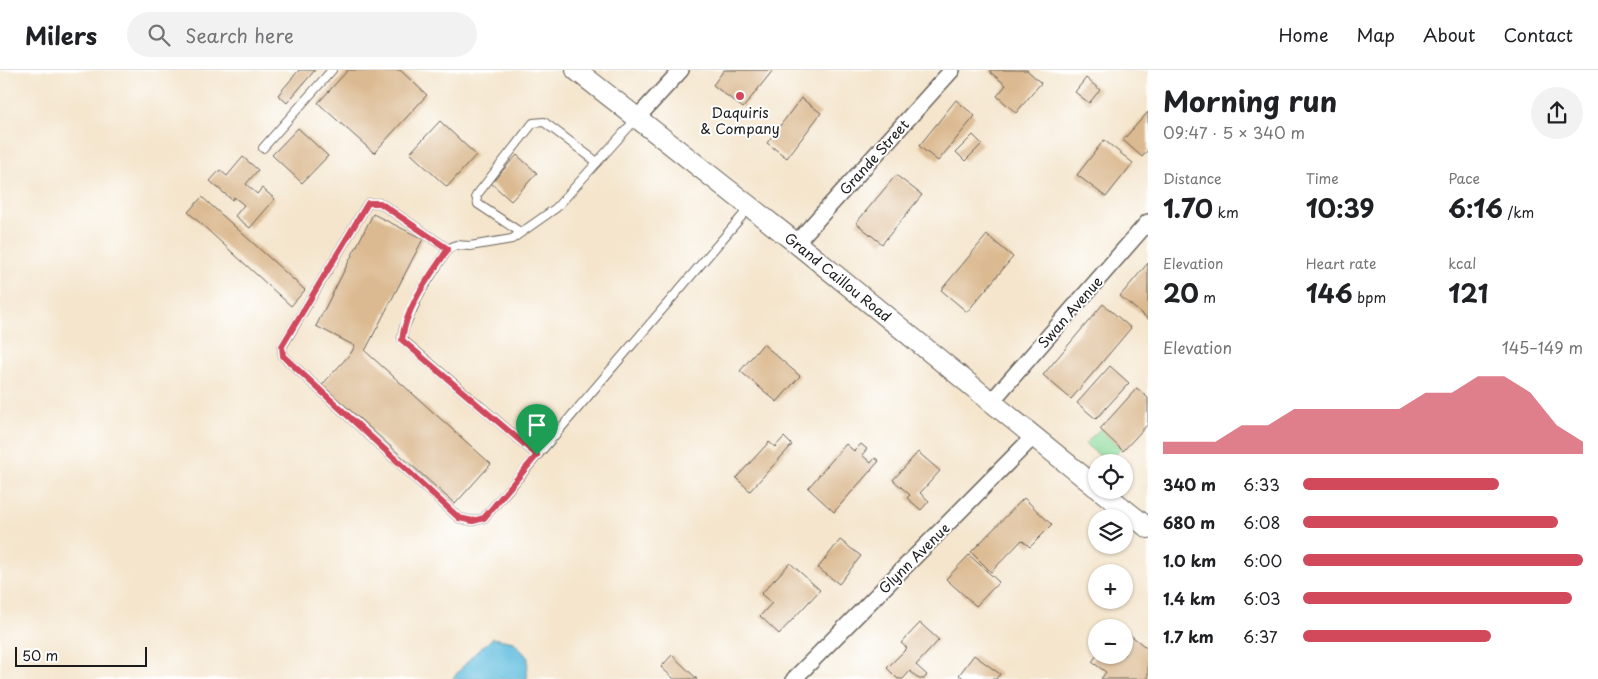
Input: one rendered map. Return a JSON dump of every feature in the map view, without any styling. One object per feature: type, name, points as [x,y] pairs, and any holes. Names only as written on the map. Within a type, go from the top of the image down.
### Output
[{"type":"main road","name":"Grand Caillou Road","points":[[576,70],[796,243],[1088,481]]},
{"type":"main road","points":[[1111,499],[1148,528]]},
{"type":"street","points":[[637,118],[681,70]]},
{"type":"street","name":"Grande Street","points":[[796,243],[952,70]]},
{"type":"street","name":"Swan Avenue","points":[[992,401],[1148,222]]},
{"type":"street","name":"Glynn Avenue","points":[[794,679],[1033,437]]},
{"type":"lane","points":[[263,148],[332,70]]},
{"type":"lane","points":[[537,455],[402,340],[404,328],[421,291],[448,249],[456,245],[470,246],[512,239],[556,208],[637,118]]},
{"type":"lane","points":[[520,232],[478,204],[476,196],[533,123],[544,122],[597,162]]},
{"type":"lane","points":[[448,249],[380,203],[368,203],[282,346],[283,356],[459,518],[473,521],[484,518],[750,207]]},
{"type":"green space","points":[[1100,429],[1121,449],[1116,454],[1098,454],[1085,444]]},
{"type":"water","points":[[493,638],[514,642],[528,658],[527,679],[452,679],[474,654]]},
{"type":"building","points":[[299,70],[315,70],[287,103],[278,95]]},
{"type":"building","points":[[348,70],[400,70],[427,95],[374,153],[318,103]]},
{"type":"building","name":"Daquiris & Company","points":[[724,70],[773,70],[743,108],[713,85]]},
{"type":"building","points":[[991,70],[1027,70],[1041,83],[1016,113],[997,96],[1006,85],[990,72]]},
{"type":"building","points":[[1086,78],[1100,90],[1089,103],[1075,92]]},
{"type":"building","points":[[801,98],[821,113],[787,158],[767,143]]},
{"type":"building","points":[[956,100],[975,116],[938,161],[919,146]]},
{"type":"building","points":[[1148,112],[1148,150],[1142,157],[1123,140]]},
{"type":"building","points":[[440,121],[476,155],[447,187],[410,153]]},
{"type":"building","points":[[298,128],[328,156],[302,183],[272,155]]},
{"type":"building","points":[[973,135],[982,144],[965,161],[956,152]]},
{"type":"building","points":[[1104,140],[1133,163],[1106,197],[1077,175]]},
{"type":"building","points":[[517,155],[537,173],[511,201],[491,183]]},
{"type":"building","points":[[243,157],[258,170],[246,184],[257,194],[262,188],[275,199],[250,228],[235,216],[244,205],[234,197],[232,200],[210,181],[220,170],[227,176]]},
{"type":"building","points":[[896,175],[922,195],[882,244],[856,223]]},
{"type":"building","points":[[202,197],[305,290],[291,306],[188,212]]},
{"type":"building","points":[[373,214],[423,239],[365,351],[491,464],[455,504],[322,385],[355,346],[316,326]]},
{"type":"building","points":[[987,235],[1013,257],[967,312],[941,290]]},
{"type":"building","points":[[1148,263],[1148,319],[1120,296]]},
{"type":"building","points":[[1103,304],[1131,328],[1071,399],[1043,375]]},
{"type":"building","points":[[763,344],[800,376],[777,402],[740,371]]},
{"type":"building","points":[[1110,366],[1129,383],[1096,419],[1077,403]]},
{"type":"building","points":[[1137,388],[1148,398],[1148,424],[1123,451],[1100,429]]},
{"type":"building","points":[[784,437],[792,445],[750,491],[736,478],[769,442],[775,447]]},
{"type":"building","points":[[846,444],[854,451],[861,444],[867,449],[862,455],[871,463],[875,458],[879,461],[834,512],[808,488]]},
{"type":"building","points":[[918,452],[940,471],[920,493],[929,501],[921,510],[907,498],[910,495],[893,480]]},
{"type":"building","points":[[1024,498],[1052,525],[1030,547],[1022,540],[991,572],[971,552]]},
{"type":"building","points":[[840,540],[861,556],[839,584],[818,568]]},
{"type":"building","points":[[969,555],[999,582],[976,606],[946,579]]},
{"type":"building","points":[[790,563],[820,590],[779,634],[760,616],[772,603],[761,594]]},
{"type":"building","points":[[920,623],[939,640],[916,665],[927,675],[924,679],[919,679],[910,671],[903,679],[898,679],[887,668],[907,648],[901,643]]},
{"type":"building","points":[[1133,637],[1148,649],[1148,679],[1101,679],[1106,672],[1095,664],[1133,664]]},
{"type":"building","points":[[672,655],[697,679],[674,679],[661,667]]},
{"type":"building","points":[[974,655],[1000,674],[996,679],[965,679],[959,675]]},
{"type":"place","name":"Daquiris & Company","points":[[740,96]]},
{"type":"route","points":[[368,203],[380,203],[448,249],[421,291],[404,328],[402,340],[537,455],[484,518],[473,521],[459,518],[283,356],[282,346],[368,203]]}]
